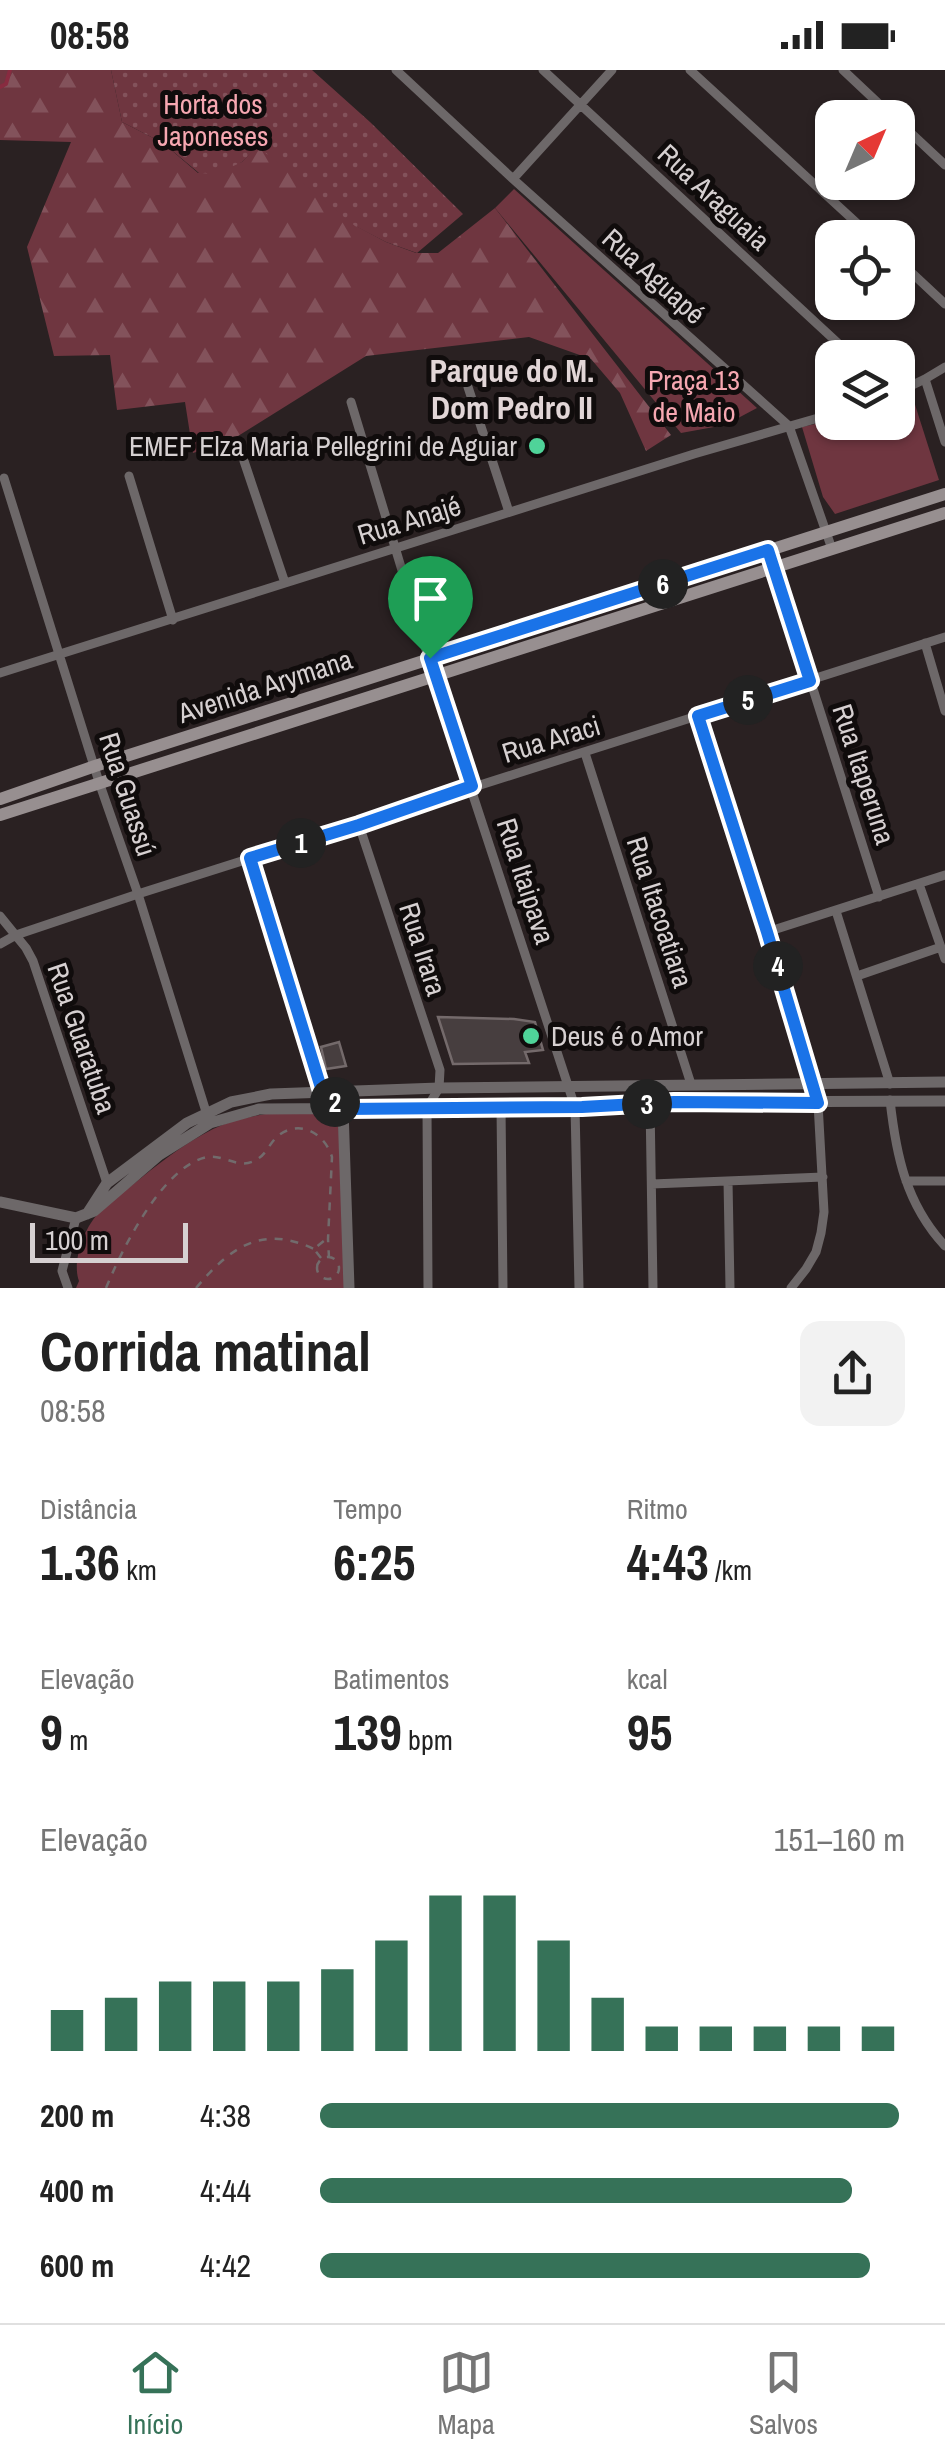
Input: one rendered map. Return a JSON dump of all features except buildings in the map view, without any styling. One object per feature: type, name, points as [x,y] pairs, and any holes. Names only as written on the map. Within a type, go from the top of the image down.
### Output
[{"type":"main road","name":"Avenida Arymana","points":[[0,798],[945,494]]},
{"type":"main road","name":"Avenida Arymana","points":[[0,815],[945,513]]},
{"type":"street","name":"Rua Aguapé","points":[[396,70],[788,426],[832,549]]},
{"type":"street","name":"Rua Araguaia","points":[[544,70],[835,340]]},
{"type":"street","points":[[513,180],[612,70]]},
{"type":"street","points":[[690,70],[854,220]]},
{"type":"street","points":[[843,70],[875,100]]},
{"type":"street","points":[[915,137],[945,165]]},
{"type":"street","points":[[915,276],[945,304]]},
{"type":"street","points":[[915,384],[945,367]]},
{"type":"street","points":[[925,380],[945,442]]},
{"type":"street","points":[[468,387],[509,512]]},
{"type":"street","name":"Rua Itaipava","points":[[350,402],[434,676],[575,1107],[578,1288]]},
{"type":"street","name":"Rua Anajé","points":[[0,673],[815,419]]},
{"type":"street","points":[[244,461],[284,583]]},
{"type":"street","points":[[128,476],[173,620]]},
{"type":"street","name":"Rua Guassú","points":[[4,478],[208,1118]]},
{"type":"street","name":"Rua Itaperuna","points":[[768,550],[879,897]]},
{"type":"street","name":"Rua Araci","points":[[0,944],[16,935],[138,894],[945,637]]},
{"type":"street","points":[[924,644],[945,711]]},
{"type":"street","points":[[698,716],[818,1103],[824,1212],[821,1233],[816,1252],[790,1288]]},
{"type":"street","name":"Rua Itacoatiara","points":[[585,753],[692,1084]]},
{"type":"street","name":"Rua Irara","points":[[359,825],[440,1070],[439,1088]]},
{"type":"street","points":[[250,858],[322,1091],[344,1109],[350,1288]]},
{"type":"street","points":[[767,932],[945,875]]},
{"type":"street","points":[[919,884],[945,958]]},
{"type":"street","points":[[836,911],[890,1084]]},
{"type":"street","name":"Rua Guaratuba","points":[[0,916],[33,961],[107,1182]]},
{"type":"street","points":[[857,976],[941,947]]},
{"type":"street","points":[[68,1288],[62,1271],[82,1216],[107,1182],[146,1152],[251,1097],[439,1088],[945,1082]]},
{"type":"street","points":[[428,1288],[427,1108],[439,1088]]},
{"type":"street","points":[[890,1100],[896,1154],[906,1181],[922,1215],[945,1246]]},
{"type":"street","points":[[0,1202],[82,1216],[98,1209],[208,1118],[259,1109],[945,1100]]},
{"type":"street","points":[[650,1104],[653,1288]]},
{"type":"street","points":[[500,1107],[503,1288]]},
{"type":"street","points":[[652,1184],[822,1176]]},
{"type":"street","points":[[728,1181],[730,1288]]},
{"type":"street","points":[[906,1181],[945,1181]]},
{"type":"street","points":[[806,1269],[807,1288]]},
{"type":"path","points":[[106,1288],[129,1237],[174,1178],[202,1158],[219,1156],[235,1164],[246,1164],[260,1158],[283,1132],[304,1129],[323,1138],[332,1157],[329,1258]]},
{"type":"path","points":[[314,1250],[328,1238]]},
{"type":"path","points":[[196,1288],[228,1255],[250,1242],[287,1239],[314,1250],[322,1260]]},
{"type":"path","points":[[329,1258],[338,1263],[338,1270],[332,1278],[325,1278],[318,1272],[318,1265],[329,1258]]},
{"type":"path","points":[[320,1288],[325,1278]]},
{"type":"green space","points":[[0,70],[111,70],[122,122],[163,143],[198,173],[242,162],[258,146],[356,226],[416,253],[438,253],[495,208],[671,435],[646,451],[620,393],[591,359],[529,337],[366,356],[230,441],[193,453],[185,402],[117,410],[110,355],[54,356],[27,247],[71,142],[0,140]]},
{"type":"green space","name":"Horta dos Japoneses","points":[[111,70],[312,70],[463,214],[417,253],[355,226],[258,147],[242,162],[216,174],[199,173],[163,143],[122,122]]},
{"type":"green space","name":"Praça 13 de Maio","points":[[514,189],[757,408],[725,425],[681,433],[495,208]]},
{"type":"green space","points":[[915,405],[939,480],[835,514],[823,497],[802,427],[815,424],[815,440],[915,440]]},
{"type":"green space","points":[[280,1112],[338,1112],[346,1288],[76,1288],[83,1238],[91,1222],[108,1204],[170,1155],[213,1129]]},
{"type":"waterway","points":[[0,87],[6,84],[10,70]]},
{"type":"place","name":"EMEF Elza Maria Pellegrini de Aguiar","points":[[537,446]]},
{"type":"place","name":"Deus é o Amor","points":[[531,1036]]},
{"type":"district","name":"Parque do M. Dom Pedro II","points":[[512,390]]},
{"type":"route","points":[[768,550],[810,681],[698,716],[818,1103],[344,1109],[322,1091],[250,858],[472,786],[430,658],[768,550]]}]
